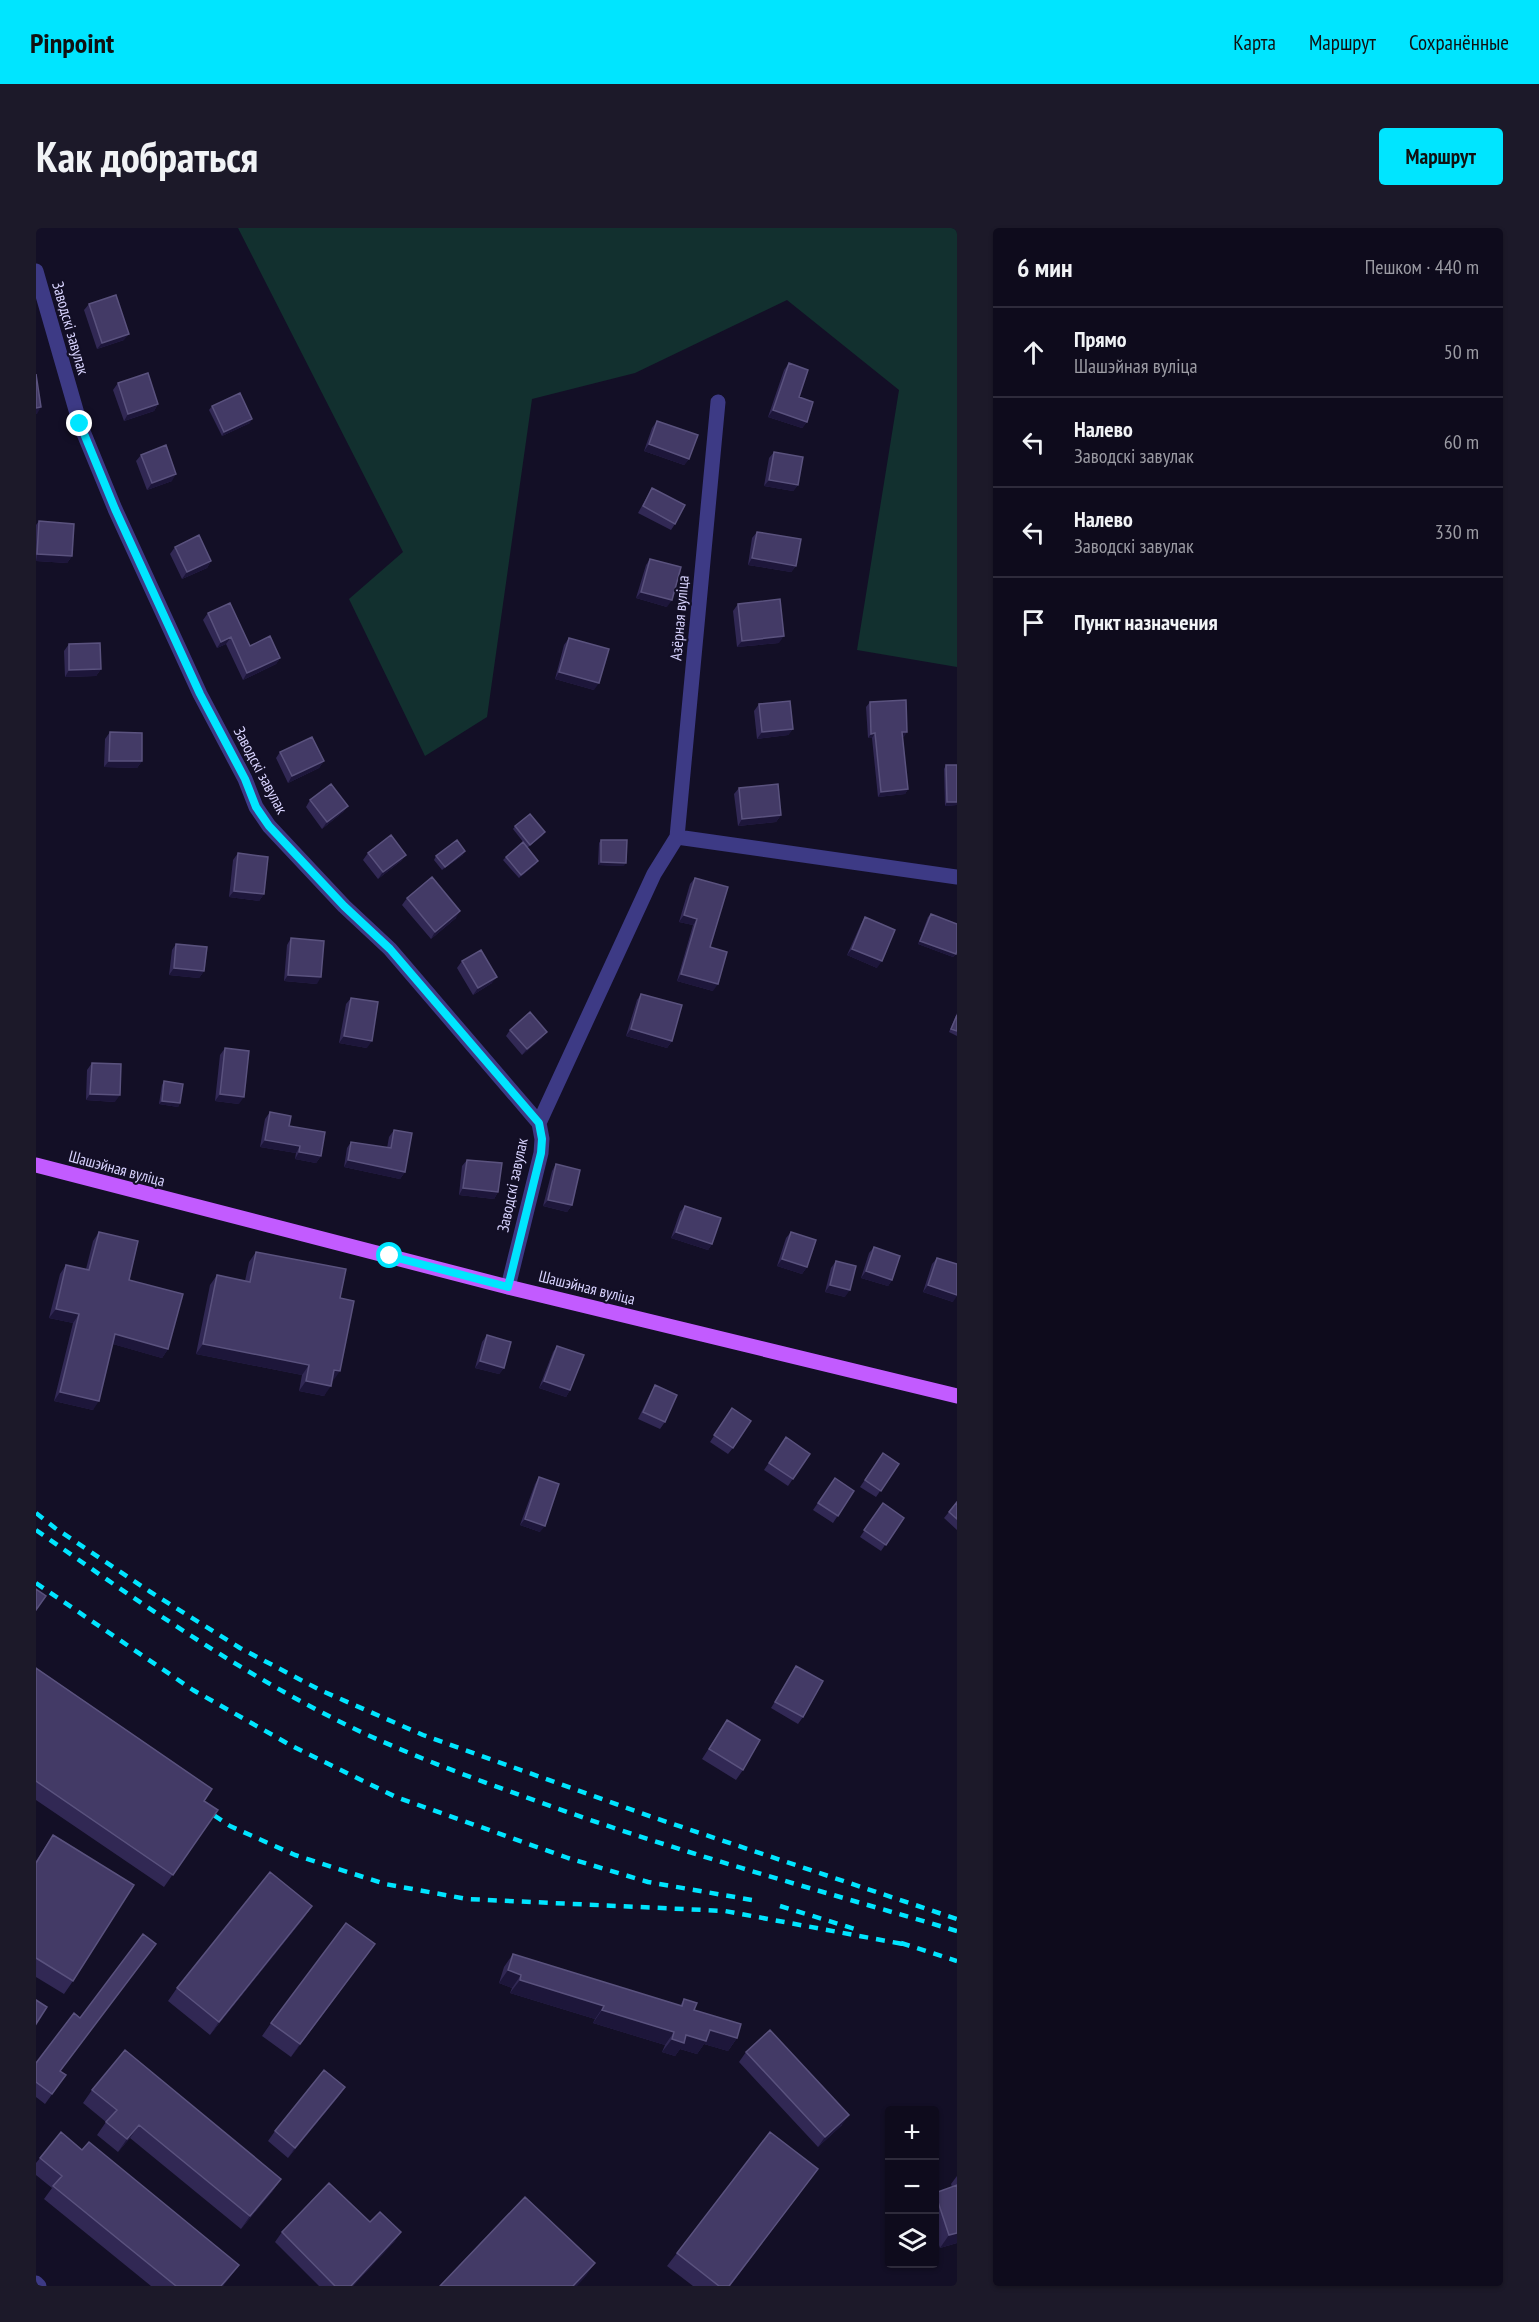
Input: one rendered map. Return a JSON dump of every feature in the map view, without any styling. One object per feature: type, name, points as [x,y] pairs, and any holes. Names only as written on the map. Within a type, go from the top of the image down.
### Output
[{"type":"main road","name":"Шашэйная вуліца","points":[[36,1165],[508,1287],[957,1396]]},
{"type":"street","name":"Заводскі завулак","points":[[36,271],[80,424],[115,509],[200,694],[245,779],[256,807],[269,826],[344,906],[390,949],[539,1123],[542,1139],[541,1153],[508,1287]]},
{"type":"street","name":"Азёрная вуліца","points":[[539,1123],[654,874],[677,837],[717,402]]},
{"type":"street","points":[[677,837],[957,876]]},
{"type":"green space","points":[[238,228],[957,228],[957,667],[857,650],[899,390],[787,300],[635,373],[532,399],[487,717],[425,756],[349,599],[403,552]]},
{"type":"building","points":[[116,295],[129,334],[102,343],[89,304]]},
{"type":"building","points":[[789,363],[808,370],[799,397],[813,402],[807,422],[773,410]]},
{"type":"building","points":[[148,373],[158,404],[128,414],[118,383]]},
{"type":"building","points":[[36,374],[41,407],[36,408]]},
{"type":"building","points":[[240,393],[252,419],[224,432],[212,406]]},
{"type":"building","points":[[657,421],[698,435],[689,459],[649,444]]},
{"type":"building","points":[[166,445],[176,474],[152,483],[141,455]]},
{"type":"building","points":[[774,452],[803,457],[798,485],[769,480]]},
{"type":"building","points":[[652,488],[685,505],[675,524],[643,506]]},
{"type":"building","points":[[39,521],[74,524],[72,556],[37,554]]},
{"type":"building","points":[[757,532],[801,539],[796,566],[752,558]]},
{"type":"building","points":[[199,535],[211,561],[187,572],[175,547]]},
{"type":"building","points":[[650,559],[681,567],[672,600],[641,592]]},
{"type":"building","points":[[780,599],[784,636],[742,641],[738,604]]},
{"type":"building","points":[[230,603],[250,646],[270,636],[280,658],[247,673],[231,637],[221,642],[208,613]]},
{"type":"building","points":[[569,638],[609,649],[599,683],[559,672]]},
{"type":"building","points":[[100,643],[101,669],[69,670],[69,644]]},
{"type":"building","points":[[906,700],[907,732],[902,732],[908,789],[881,792],[875,733],[871,734],[870,702]]},
{"type":"building","points":[[790,701],[793,729],[762,732],[759,704]]},
{"type":"building","points":[[110,732],[142,733],[142,761],[109,761]]},
{"type":"building","points":[[312,737],[324,761],[292,776],[280,752]]},
{"type":"building","points":[[946,765],[957,765],[957,802],[947,802]]},
{"type":"building","points":[[331,784],[348,806],[327,822],[310,800]]},
{"type":"building","points":[[778,784],[781,815],[742,819],[739,788]]},
{"type":"building","points":[[530,814],[545,832],[530,845],[515,826]]},
{"type":"building","points":[[391,835],[406,855],[383,872],[368,853]]},
{"type":"building","points":[[457,840],[465,851],[445,867],[436,856]]},
{"type":"building","points":[[601,840],[627,840],[626,863],[601,862]]},
{"type":"building","points":[[523,842],[538,861],[521,875],[506,857]]},
{"type":"building","points":[[238,853],[268,857],[264,894],[234,891]]},
{"type":"building","points":[[432,877],[460,911],[435,932],[407,898]]},
{"type":"building","points":[[695,878],[728,887],[710,947],[727,952],[718,984],[681,974],[697,919],[684,915]]},
{"type":"building","points":[[931,914],[957,924],[956,954],[920,941]]},
{"type":"building","points":[[865,917],[895,930],[882,961],[852,949]]},
{"type":"building","points":[[291,938],[324,941],[321,977],[288,975]]},
{"type":"building","points":[[176,944],[207,947],[204,971],[174,968]]},
{"type":"building","points":[[481,950],[497,977],[478,988],[462,961]]},
{"type":"building","points":[[641,994],[682,1005],[672,1041],[631,1029]]},
{"type":"building","points":[[351,998],[378,1002],[372,1041],[344,1036]]},
{"type":"building","points":[[530,1012],[547,1032],[527,1049],[510,1030]]},
{"type":"building","points":[[957,1015],[957,1031],[951,1029]]},
{"type":"building","points":[[225,1048],[249,1051],[244,1097],[220,1094]]},
{"type":"building","points":[[92,1063],[121,1064],[120,1095],[90,1094]]},
{"type":"building","points":[[164,1081],[183,1084],[180,1103],[162,1101]]},
{"type":"building","points":[[270,1112],[291,1116],[289,1126],[325,1132],[321,1156],[299,1152],[300,1146],[265,1140]]},
{"type":"building","points":[[394,1130],[412,1133],[405,1172],[348,1160],[351,1142],[391,1148]]},
{"type":"building","points":[[467,1160],[502,1163],[498,1192],[463,1188]]},
{"type":"building","points":[[556,1164],[580,1170],[572,1205],[548,1200]]},
{"type":"building","points":[[685,1206],[721,1218],[712,1244],[676,1232]]},
{"type":"building","points":[[99,1232],[138,1241],[129,1280],[183,1294],[168,1349],[115,1334],[99,1401],[60,1392],[79,1314],[56,1309],[66,1265],[89,1270]]},
{"type":"building","points":[[791,1232],[816,1240],[807,1267],[782,1259]]},
{"type":"building","points":[[874,1247],[900,1256],[892,1280],[866,1271]]},
{"type":"building","points":[[256,1252],[346,1269],[340,1298],[354,1301],[340,1371],[334,1370],[331,1386],[306,1381],[309,1365],[203,1344],[217,1275],[250,1282]]},
{"type":"building","points":[[937,1258],[957,1264],[957,1295],[928,1285]]},
{"type":"building","points":[[836,1261],[856,1266],[850,1290],[830,1285]]},
{"type":"building","points":[[487,1335],[511,1342],[504,1368],[480,1361]]},
{"type":"building","points":[[557,1346],[584,1355],[570,1390],[544,1381]]},
{"type":"building","points":[[655,1385],[677,1395],[665,1422],[643,1412]]},
{"type":"building","points":[[732,1408],[751,1421],[733,1448],[714,1435]]},
{"type":"building","points":[[786,1437],[810,1454],[793,1479],[769,1463]]},
{"type":"building","points":[[883,1453],[899,1464],[881,1491],[865,1480]]},
{"type":"building","points":[[539,1477],[559,1484],[545,1526],[525,1519]]},
{"type":"building","points":[[835,1478],[854,1491],[838,1516],[818,1503]]},
{"type":"building","points":[[957,1502],[957,1519],[949,1512]]},
{"type":"building","points":[[883,1503],[904,1518],[886,1545],[864,1530]]},
{"type":"building","points":[[36,1589],[46,1596],[36,1610]]},
{"type":"building","points":[[796,1666],[823,1681],[803,1717],[775,1702]]},
{"type":"building","points":[[36,1668],[212,1789],[204,1801],[218,1810],[173,1875],[36,1781]]},
{"type":"building","points":[[727,1720],[760,1740],[743,1770],[709,1749]]},
{"type":"building","points":[[53,1835],[134,1885],[73,1981],[36,1958],[36,1863]]},
{"type":"building","points":[[270,1872],[312,1906],[219,2022],[177,1988]]},
{"type":"building","points":[[346,1923],[375,1944],[300,2044],[271,2023]]},
{"type":"building","points":[[143,1934],[156,1944],[60,2071],[66,2075],[52,2094],[36,2082],[36,2063],[74,2013],[80,2018]]},
{"type":"building","points":[[513,1954],[682,2006],[684,1999],[697,2003],[694,2010],[741,2024],[737,2038],[710,2030],[706,2041],[686,2035],[684,2043],[672,2039],[674,2032],[602,2010],[604,2006],[520,1980],[521,1975],[508,1970]]},
{"type":"building","points":[[36,2000],[47,2007],[36,2024]]},
{"type":"building","points":[[770,2030],[849,2115],[825,2137],[746,2052]]},
{"type":"building","points":[[125,2050],[281,2179],[250,2216],[139,2125],[127,2139],[106,2122],[117,2110],[92,2090]]},
{"type":"building","points":[[324,2070],[345,2087],[295,2148],[275,2131]]},
{"type":"building","points":[[61,2132],[82,2150],[89,2142],[239,2265],[221,2286],[176,2286],[53,2186],[62,2176],[40,2158]]},
{"type":"building","points":[[770,2132],[818,2169],[729,2286],[719,2286],[677,2253]]},
{"type":"building","points":[[329,2183],[370,2222],[380,2212],[401,2232],[351,2286],[335,2286],[282,2232]]},
{"type":"building","points":[[957,2185],[957,2233],[949,2235],[939,2205],[939,2192]]},
{"type":"building","points":[[525,2197],[595,2263],[573,2286],[440,2286]]},
{"type":"railway","points":[[36,1513],[149,1591],[240,1648],[320,1690],[423,1735],[655,1818],[957,1919]]},
{"type":"railway","points":[[36,1530],[193,1637],[316,1710],[379,1740],[479,1780],[628,1833],[957,1931]]},
{"type":"railway","points":[[36,1583],[193,1690],[292,1746],[396,1797],[568,1858],[648,1882],[752,1900]]},
{"type":"railway","points":[[200,1806],[230,1826],[295,1855],[385,1884],[467,1899],[725,1911],[908,1945]]},
{"type":"railway","points":[[780,1906],[855,1929]]},
{"type":"railway","points":[[901,1943],[957,1961]]},
{"type":"route","points":[[80,424],[115,509],[200,694],[245,779],[256,807],[269,826],[344,906],[390,949],[539,1123],[542,1139],[541,1153],[508,1287],[390,1256]]}]
